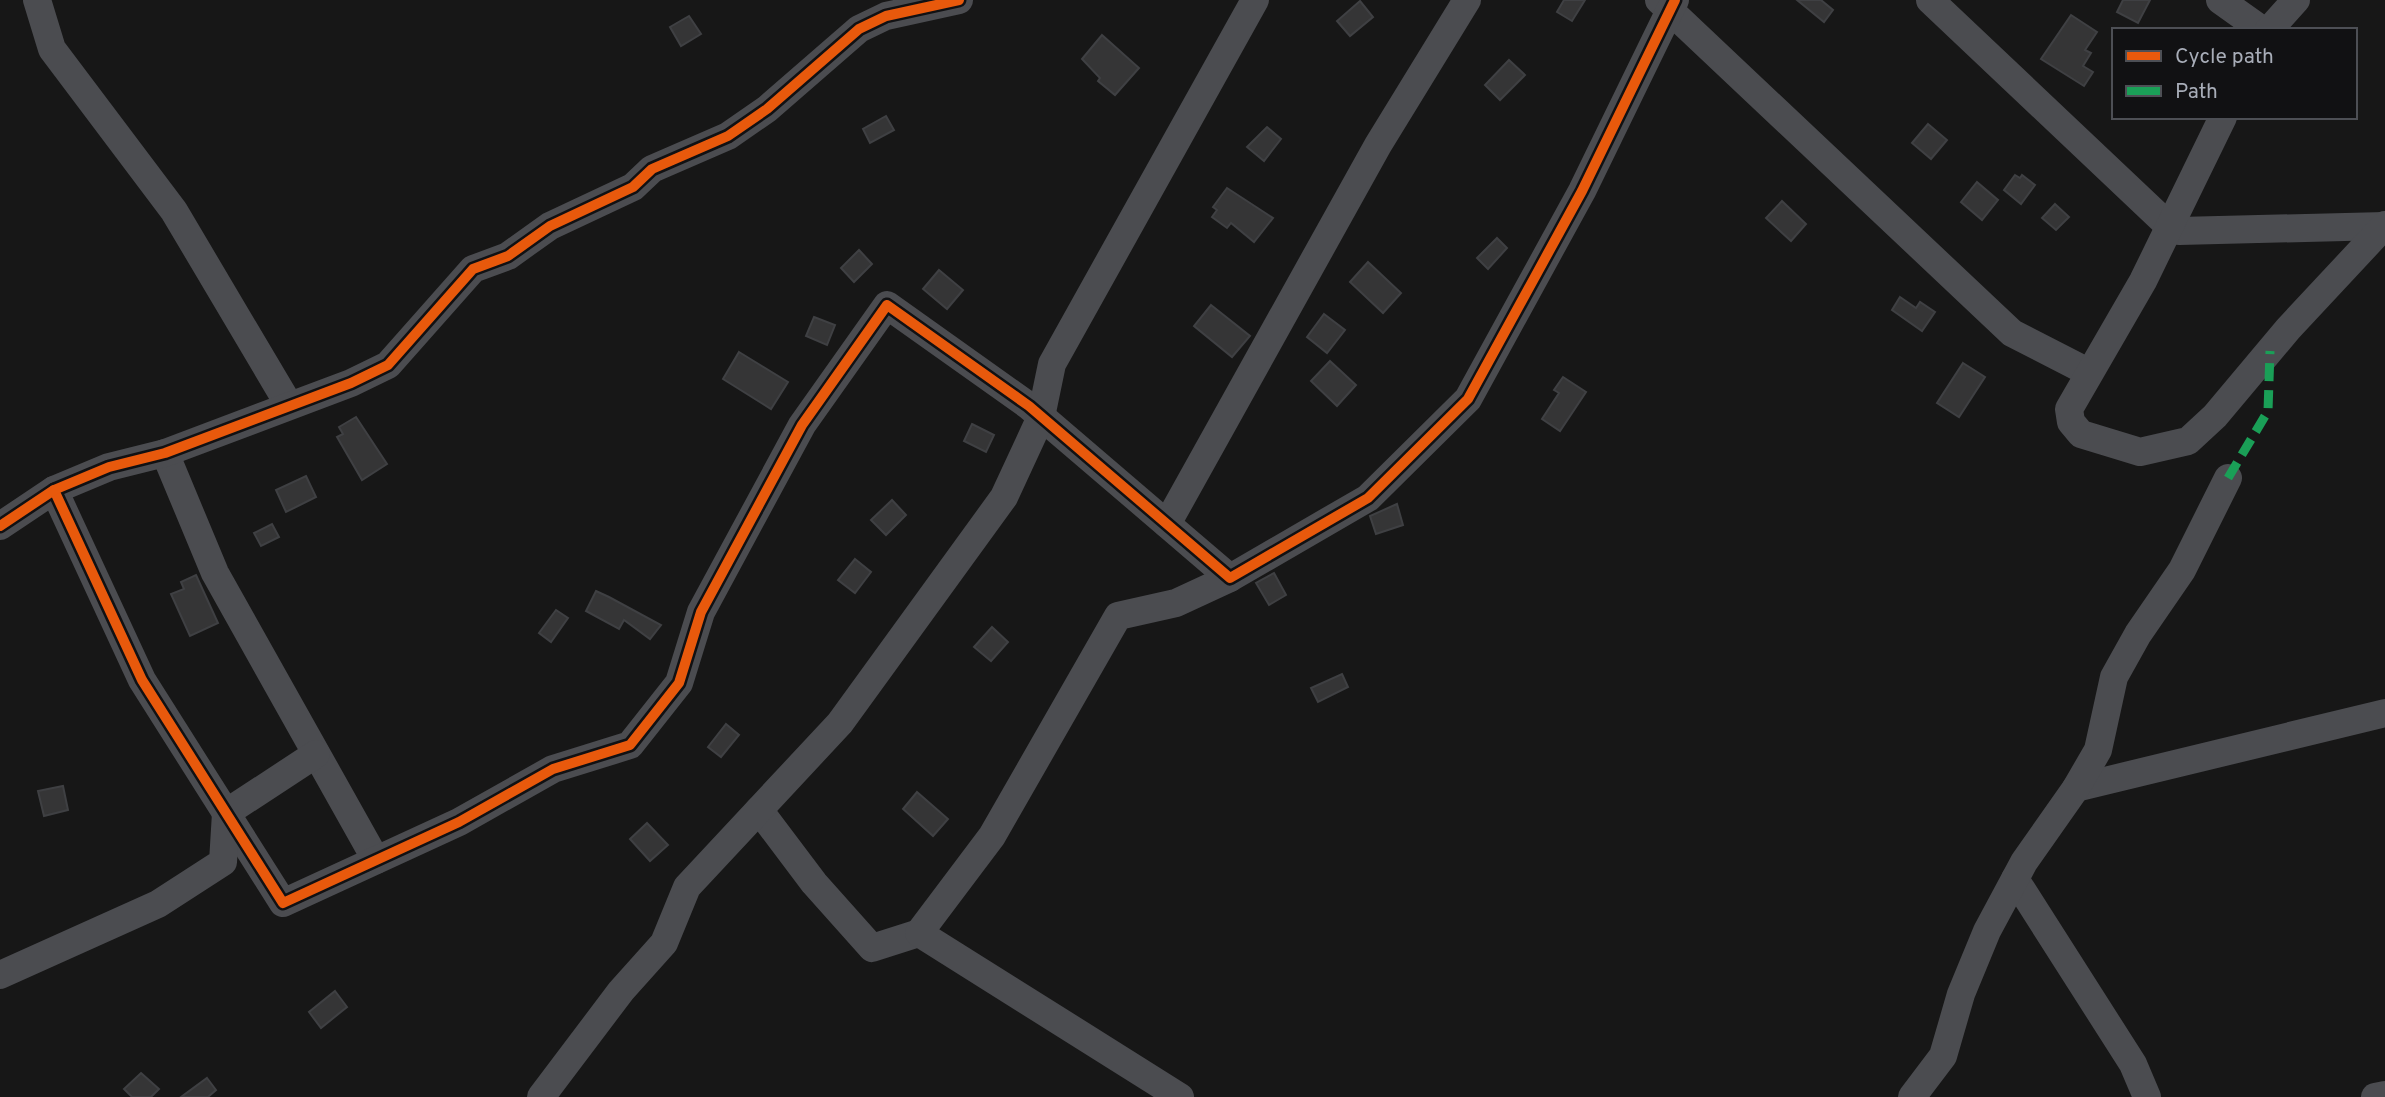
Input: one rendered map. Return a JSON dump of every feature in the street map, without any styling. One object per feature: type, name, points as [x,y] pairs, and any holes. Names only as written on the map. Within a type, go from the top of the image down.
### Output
[{"type":"street","points":[[37,0],[52,49],[174,211],[289,405]]},
{"type":"street","points":[[0,526],[54,490],[109,467],[165,453],[388,365],[473,270],[508,256],[550,226],[633,187],[652,169],[685,158],[728,136],[767,109],[880,8],[959,0]]},
{"type":"street","points":[[541,1097],[621,991],[664,943],[687,887],[840,723],[1004,496],[1041,416],[1052,364],[1255,0]]},
{"type":"street","points":[[1167,524],[1378,145],[1467,0]]},
{"type":"street","points":[[1930,0],[2171,228],[2179,231],[2385,225]]},
{"type":"street","points":[[2220,0],[2259,28]]},
{"type":"street","points":[[2271,28],[2295,0]]},
{"type":"street","points":[[759,810],[814,883],[872,948],[919,933],[992,836],[1118,616],[1176,603],[1230,578],[1368,498],[1468,399],[1582,191],[1668,3],[2012,332],[2088,372]]},
{"type":"street","points":[[2222,119],[2171,228],[2069,409],[2071,422],[2081,434],[2140,452],[2188,441],[2215,416],[2288,329],[2385,225]]},
{"type":"street","points":[[54,490],[142,680],[283,903],[459,822],[554,769],[630,745],[679,682],[701,612],[802,425],[887,305],[1041,416],[1230,578]]},
{"type":"street","points":[[165,453],[215,573],[376,860]]},
{"type":"street","points":[[1912,1097],[1943,1056],[1961,994],[1987,931],[2015,880],[2076,789],[2098,750],[2115,677],[2138,634],[2182,570],[2228,478]]},
{"type":"street","points":[[2076,789],[2385,713]]},
{"type":"street","points":[[226,813],[316,754]]},
{"type":"street","points":[[0,975],[158,904],[223,862],[226,813]]},
{"type":"street","points":[[2015,880],[2133,1064],[2147,1097]]},
{"type":"street","points":[[919,933],[1180,1097]]},
{"type":"street","points":[[2375,1097],[2385,1095]]},
{"type":"building","points":[[1564,0],[1585,0],[1572,21],[1557,12]]},
{"type":"building","points":[[1797,0],[1821,0],[1833,10],[1824,22]]},
{"type":"building","points":[[2123,0],[2150,0],[2138,23],[2117,12]]},
{"type":"building","points":[[1360,1],[1373,17],[1350,36],[1337,21]]},
{"type":"building","points":[[2071,15],[2097,32],[2085,50],[2091,53],[2083,66],[2093,72],[2084,86],[2041,59]]},
{"type":"building","points":[[689,16],[701,34],[681,46],[670,27]]},
{"type":"building","points":[[1102,35],[1139,68],[1115,95],[1098,81],[1100,78],[1082,59]]},
{"type":"building","points":[[1509,60],[1525,75],[1500,100],[1485,85]]},
{"type":"building","points":[[886,116],[894,130],[870,143],[863,129]]},
{"type":"building","points":[[1928,124],[1947,140],[1931,159],[1912,143]]},
{"type":"building","points":[[1267,127],[1281,139],[1264,161],[1247,147]]},
{"type":"building","points":[[2015,175],[2020,178],[2022,175],[2035,185],[2021,204],[2004,190]]},
{"type":"building","points":[[1977,182],[1998,200],[1982,220],[1961,202]]},
{"type":"building","points":[[1227,188],[1273,218],[1254,242],[1231,223],[1227,228],[1212,217],[1217,210],[1213,207]]},
{"type":"building","points":[[1782,201],[1806,224],[1791,241],[1766,218]]},
{"type":"building","points":[[2055,204],[2069,217],[2056,230],[2042,218]]},
{"type":"building","points":[[1497,238],[1507,248],[1488,269],[1477,258]]},
{"type":"building","points":[[859,250],[872,264],[854,282],[841,268]]},
{"type":"building","points":[[1368,262],[1401,293],[1383,313],[1350,282]]},
{"type":"building","points":[[939,270],[963,290],[947,309],[923,289]]},
{"type":"building","points":[[1900,297],[1916,308],[1920,302],[1935,312],[1922,331],[1892,310]]},
{"type":"building","points":[[1211,305],[1250,336],[1232,357],[1194,326]]},
{"type":"building","points":[[1324,314],[1345,330],[1327,353],[1307,337]]},
{"type":"building","points":[[814,317],[835,325],[827,345],[806,336]]},
{"type":"building","points":[[739,352],[788,382],[771,409],[723,379]]},
{"type":"building","points":[[1330,361],[1356,385],[1337,406],[1311,381]]},
{"type":"building","points":[[1963,363],[1985,377],[1959,417],[1937,403]]},
{"type":"building","points":[[1563,377],[1586,392],[1560,431],[1542,419],[1559,393],[1554,390]]},
{"type":"building","points":[[356,417],[387,464],[362,480],[337,437],[343,434],[339,427]]},
{"type":"building","points":[[972,424],[994,435],[986,452],[964,441]]},
{"type":"building","points":[[306,476],[316,497],[286,512],[276,490]]},
{"type":"building","points":[[892,500],[906,515],[886,535],[871,520]]},
{"type":"building","points":[[1397,504],[1403,525],[1376,534],[1370,516]]},
{"type":"building","points":[[272,524],[279,537],[261,546],[254,533]]},
{"type":"building","points":[[855,559],[871,572],[855,593],[838,580]]},
{"type":"building","points":[[1274,573],[1286,595],[1269,605],[1256,583]]},
{"type":"building","points":[[196,575],[218,623],[190,636],[171,594],[184,589],[181,582]]},
{"type":"building","points":[[596,591],[661,625],[650,639],[624,620],[619,629],[586,611]]},
{"type":"building","points":[[556,610],[568,618],[551,642],[539,633]]},
{"type":"building","points":[[992,627],[1008,642],[991,661],[974,647]]},
{"type":"building","points":[[1342,674],[1348,687],[1318,702],[1311,688]]},
{"type":"building","points":[[726,724],[739,735],[721,757],[708,747]]},
{"type":"building","points":[[63,786],[68,810],[44,816],[38,791]]},
{"type":"building","points":[[917,792],[948,819],[933,836],[903,809]]},
{"type":"building","points":[[647,823],[668,845],[650,861],[630,839]]},
{"type":"building","points":[[335,991],[347,1007],[321,1028],[309,1012]]},
{"type":"building","points":[[141,1073],[159,1089],[151,1097],[132,1097],[124,1089]]},
{"type":"building","points":[[207,1078],[216,1090],[208,1097],[181,1097]]},
{"type":"marked path","points":[[2228,478],[2268,411],[2270,351]]},
{"type":"cycle path","points":[[0,526],[54,490],[109,467],[165,453],[351,383],[388,365],[473,269],[508,256],[550,226],[633,187],[652,169],[728,136],[767,109],[859,29],[886,16],[959,0]]},
{"type":"cycle path","points":[[54,490],[142,680],[283,903],[459,822],[553,769],[630,745],[679,683],[701,612],[802,425],[887,305],[1029,406],[1230,578],[1368,498],[1468,399],[1582,191],[1675,0]]}]
